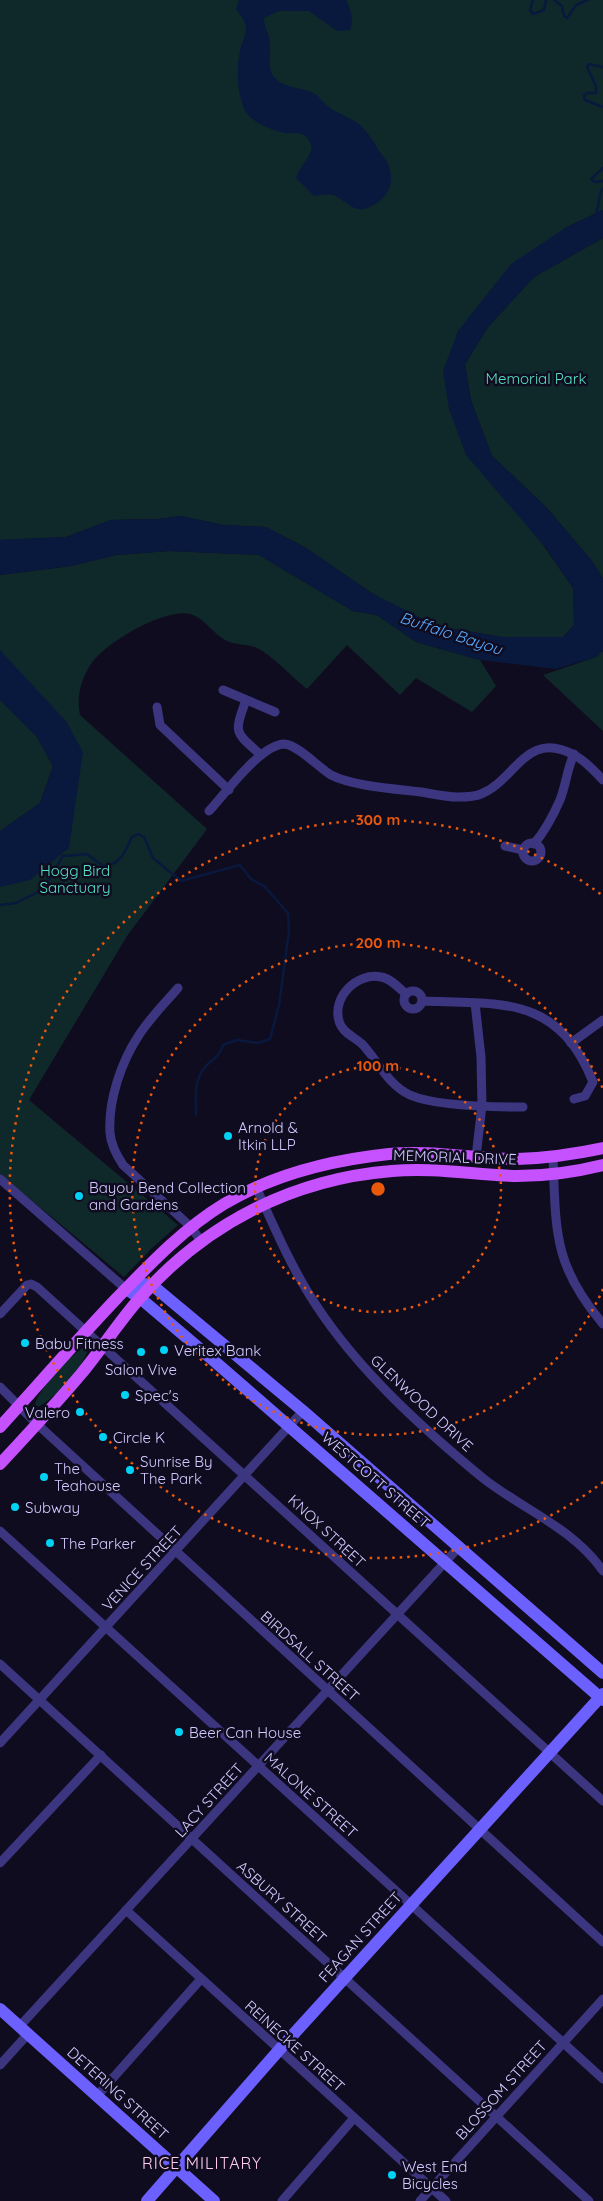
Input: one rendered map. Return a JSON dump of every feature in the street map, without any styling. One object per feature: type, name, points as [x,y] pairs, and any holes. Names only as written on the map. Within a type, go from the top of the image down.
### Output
[{"type":"main road","name":"MEMORIAL DRIVE","points":[[0,1426],[165,1249],[191,1227],[224,1204],[256,1187],[296,1172],[331,1163],[372,1156],[422,1154],[516,1159],[552,1157],[603,1148]]},
{"type":"main road","points":[[328,1181],[339,1169],[365,1166],[372,1156]]},
{"type":"main road","points":[[476,1157],[476,1173]]},
{"type":"main road","name":"MEMORIAL DRIVE","points":[[0,1464],[80,1376],[102,1345],[152,1285],[201,1241],[233,1219],[264,1203],[301,1188],[328,1181],[393,1171],[517,1176],[553,1175],[603,1165]]},
{"type":"main road","points":[[126,1289],[143,1284],[152,1285]]},
{"type":"main road","name":"WESTCOTT STREET","points":[[152,1285],[303,1411],[603,1673]]},
{"type":"main road","name":"WESTCOTT STREET","points":[[126,1289],[140,1298],[220,1366],[602,1697]]},
{"type":"main road","points":[[220,1366],[232,1352]]},
{"type":"main road","name":"FEAGAN STREET","points":[[147,2201],[280,2049],[602,1697]]},
{"type":"main road","name":"DETERING STREET","points":[[0,2009],[214,2201]]},
{"type":"street","points":[[223,690],[275,712]]},
{"type":"street","points":[[246,700],[237,725],[239,735],[261,755]]},
{"type":"street","points":[[157,707],[160,725],[229,790]]},
{"type":"street","points":[[209,812],[261,755],[273,747],[289,745],[321,768],[342,779],[456,797],[471,796],[489,789],[528,753],[540,749],[562,750],[574,754],[603,780]]},
{"type":"street","points":[[534,844],[544,831],[560,800],[567,770],[574,754]]},
{"type":"street","points":[[528,844],[534,844],[539,847],[541,852],[536,860],[531,861],[526,859],[524,850],[528,844]]},
{"type":"street","points":[[505,846],[524,850]]},
{"type":"street","points":[[406,994],[384,977],[365,976],[351,985],[341,999],[338,1010],[339,1022],[345,1032],[374,1057],[383,1072],[408,1094],[424,1100],[523,1107]]},
{"type":"street","points":[[178,988],[139,1035],[127,1057],[112,1105],[110,1134],[115,1152],[123,1165],[191,1227],[201,1241]]},
{"type":"street","points":[[406,994],[412,991],[417,992],[422,1001]]},
{"type":"street","points":[[406,994],[404,1003],[409,1009],[418,1008],[422,1001]]},
{"type":"street","points":[[422,1001],[517,1006],[543,1016],[571,1044],[598,1082],[585,1096],[574,1099]]},
{"type":"street","points":[[475,1003],[481,1057],[482,1104],[476,1157]]},
{"type":"street","points":[[571,1044],[603,1020]]},
{"type":"street","points":[[552,1157],[554,1217],[566,1268],[581,1295],[603,1324]]},
{"type":"street","name":"WESTCOTT STREET","points":[[0,1179],[126,1289]]},
{"type":"street","name":"GLENWOOD DRIVE","points":[[256,1187],[291,1262],[315,1304],[359,1362],[390,1395],[484,1478],[509,1497],[561,1528],[578,1542],[603,1571]]},
{"type":"street","name":"KNOX STREET","points":[[0,1314],[25,1287],[31,1284],[37,1287],[603,1801]]},
{"type":"street","name":"BIRDSALL STREET","points":[[0,1387],[37,1424],[176,1552],[603,1942]]},
{"type":"street","name":"VENICE STREET","points":[[0,1743],[303,1411]]},
{"type":"street","name":"MALONE STREET","points":[[0,1531],[603,2079]]},
{"type":"street","name":"LACY STREET","points":[[0,2065],[24,2031],[126,1910],[459,1547]]},
{"type":"street","name":"ASBURY STREET","points":[[0,1664],[589,2201]]},
{"type":"street","points":[[0,1863],[101,1756]]},
{"type":"street","name":"REINECKE STREET","points":[[126,1910],[446,2201]]},
{"type":"street","points":[[96,2097],[200,1979]]},
{"type":"street","name":"BLOSSOM STREET","points":[[420,2201],[603,1999]]},
{"type":"street","points":[[282,2201],[354,2118]]},
{"type":"green space","points":[[0,0],[603,0],[603,210],[565,228],[458,331],[449,409],[573,588],[574,625],[563,637],[502,637],[437,626],[373,594],[306,548],[266,527],[223,525],[181,516],[158,519],[111,520],[66,537],[0,540]]},
{"type":"green space","name":"Memorial Park","points":[[603,238],[603,579],[592,561],[545,506],[492,456],[471,401],[465,364],[488,327],[534,277]]},
{"type":"green space","name":"Hogg Bird Sanctuary","points":[[169,551],[259,555],[353,611],[377,615],[416,642],[480,660],[496,686],[472,712],[416,678],[400,695],[347,645],[307,689],[276,661],[257,648],[227,641],[200,619],[190,614],[166,616],[136,629],[109,646],[91,664],[80,688],[80,715],[207,829],[127,936],[29,1100],[178,1225],[124,1277],[0,1174],[0,836],[45,809],[58,765],[0,669],[0,575],[71,566],[116,555]]},
{"type":"green space","points":[[603,651],[603,731],[543,675],[596,657]]},
{"type":"green space","points":[[0,700],[37,737],[53,766],[40,803],[0,831]]},
{"type":"green space","points":[[84,1347],[88,1349],[85,1357],[68,1382],[38,1407],[35,1404],[49,1381],[63,1365]]},
{"type":"water","points":[[239,0],[346,0],[352,22],[350,30],[337,31],[309,11],[279,11],[264,18],[270,40],[271,69],[278,81],[315,94],[327,106],[352,119],[368,133],[386,161],[391,174],[390,187],[379,202],[367,208],[358,209],[333,195],[314,196],[296,178],[311,151],[311,145],[307,138],[302,134],[285,133],[269,128],[252,119],[245,111],[240,97],[238,67],[246,26],[236,9]]},
{"type":"water","name":"Buffalo Bayou","points":[[603,210],[603,238],[534,277],[488,327],[465,364],[471,401],[492,456],[545,506],[592,561],[603,579],[603,651],[596,657],[556,669],[480,660],[416,642],[377,615],[353,611],[259,555],[169,551],[116,555],[71,566],[0,575],[0,540],[66,537],[111,520],[158,519],[181,516],[223,525],[266,527],[306,548],[373,594],[437,626],[502,637],[563,637],[574,625],[573,588],[546,548],[466,455],[449,409],[443,371],[458,331],[511,264],[565,228]]},
{"type":"water","points":[[0,650],[66,721],[83,752],[69,848],[30,880],[0,887],[0,831],[40,803],[53,766],[37,737],[0,700]]},
{"type":"waterway","points":[[533,0],[530,10],[533,14],[544,10],[546,0]]},
{"type":"waterway","points":[[554,0],[562,6],[564,16],[567,18],[576,5],[588,0]]},
{"type":"waterway","points":[[603,67],[589,64],[587,67],[596,86],[596,93],[587,93],[584,96],[585,100],[603,107]]},
{"type":"waterway","points":[[603,168],[591,179],[595,182],[603,181]]},
{"type":"waterway","points":[[596,216],[603,189]]},
{"type":"waterway","points":[[0,905],[16,903],[42,890],[63,856],[87,854],[103,866],[114,863],[122,856],[132,837],[138,834],[144,837],[153,858],[181,881],[240,865],[251,879],[264,886],[288,913],[289,931],[279,1005],[270,1039],[258,1043],[237,1040],[223,1045],[219,1054],[200,1074],[196,1094],[196,1115]]},
{"type":"place","name":"Arnold & Itkin LLP","points":[[228,1136]]},
{"type":"place","name":"Bayou Bend Collection and Gardens","points":[[79,1196]]},
{"type":"place","name":"Babu Fitness","points":[[25,1343]]},
{"type":"place","name":"Veritex Bank","points":[[164,1350]]},
{"type":"place","name":"Salon Vive","points":[[141,1352]]},
{"type":"place","name":"Spec's","points":[[125,1395]]},
{"type":"place","name":"Valero","points":[[80,1412]]},
{"type":"place","name":"Circle K","points":[[103,1437]]},
{"type":"place","name":"Sunrise By The Park","points":[[130,1470]]},
{"type":"place","name":"The Teahouse","points":[[44,1477]]},
{"type":"place","name":"Subway","points":[[15,1507]]},
{"type":"place","name":"The Parker","points":[[50,1543]]},
{"type":"place","name":"Beer Can House","points":[[179,1732]]},
{"type":"place","name":"West End Bicycles","points":[[392,2175]]},
{"type":"district","name":"RICE MILITARY","points":[[202,2163]]}]
